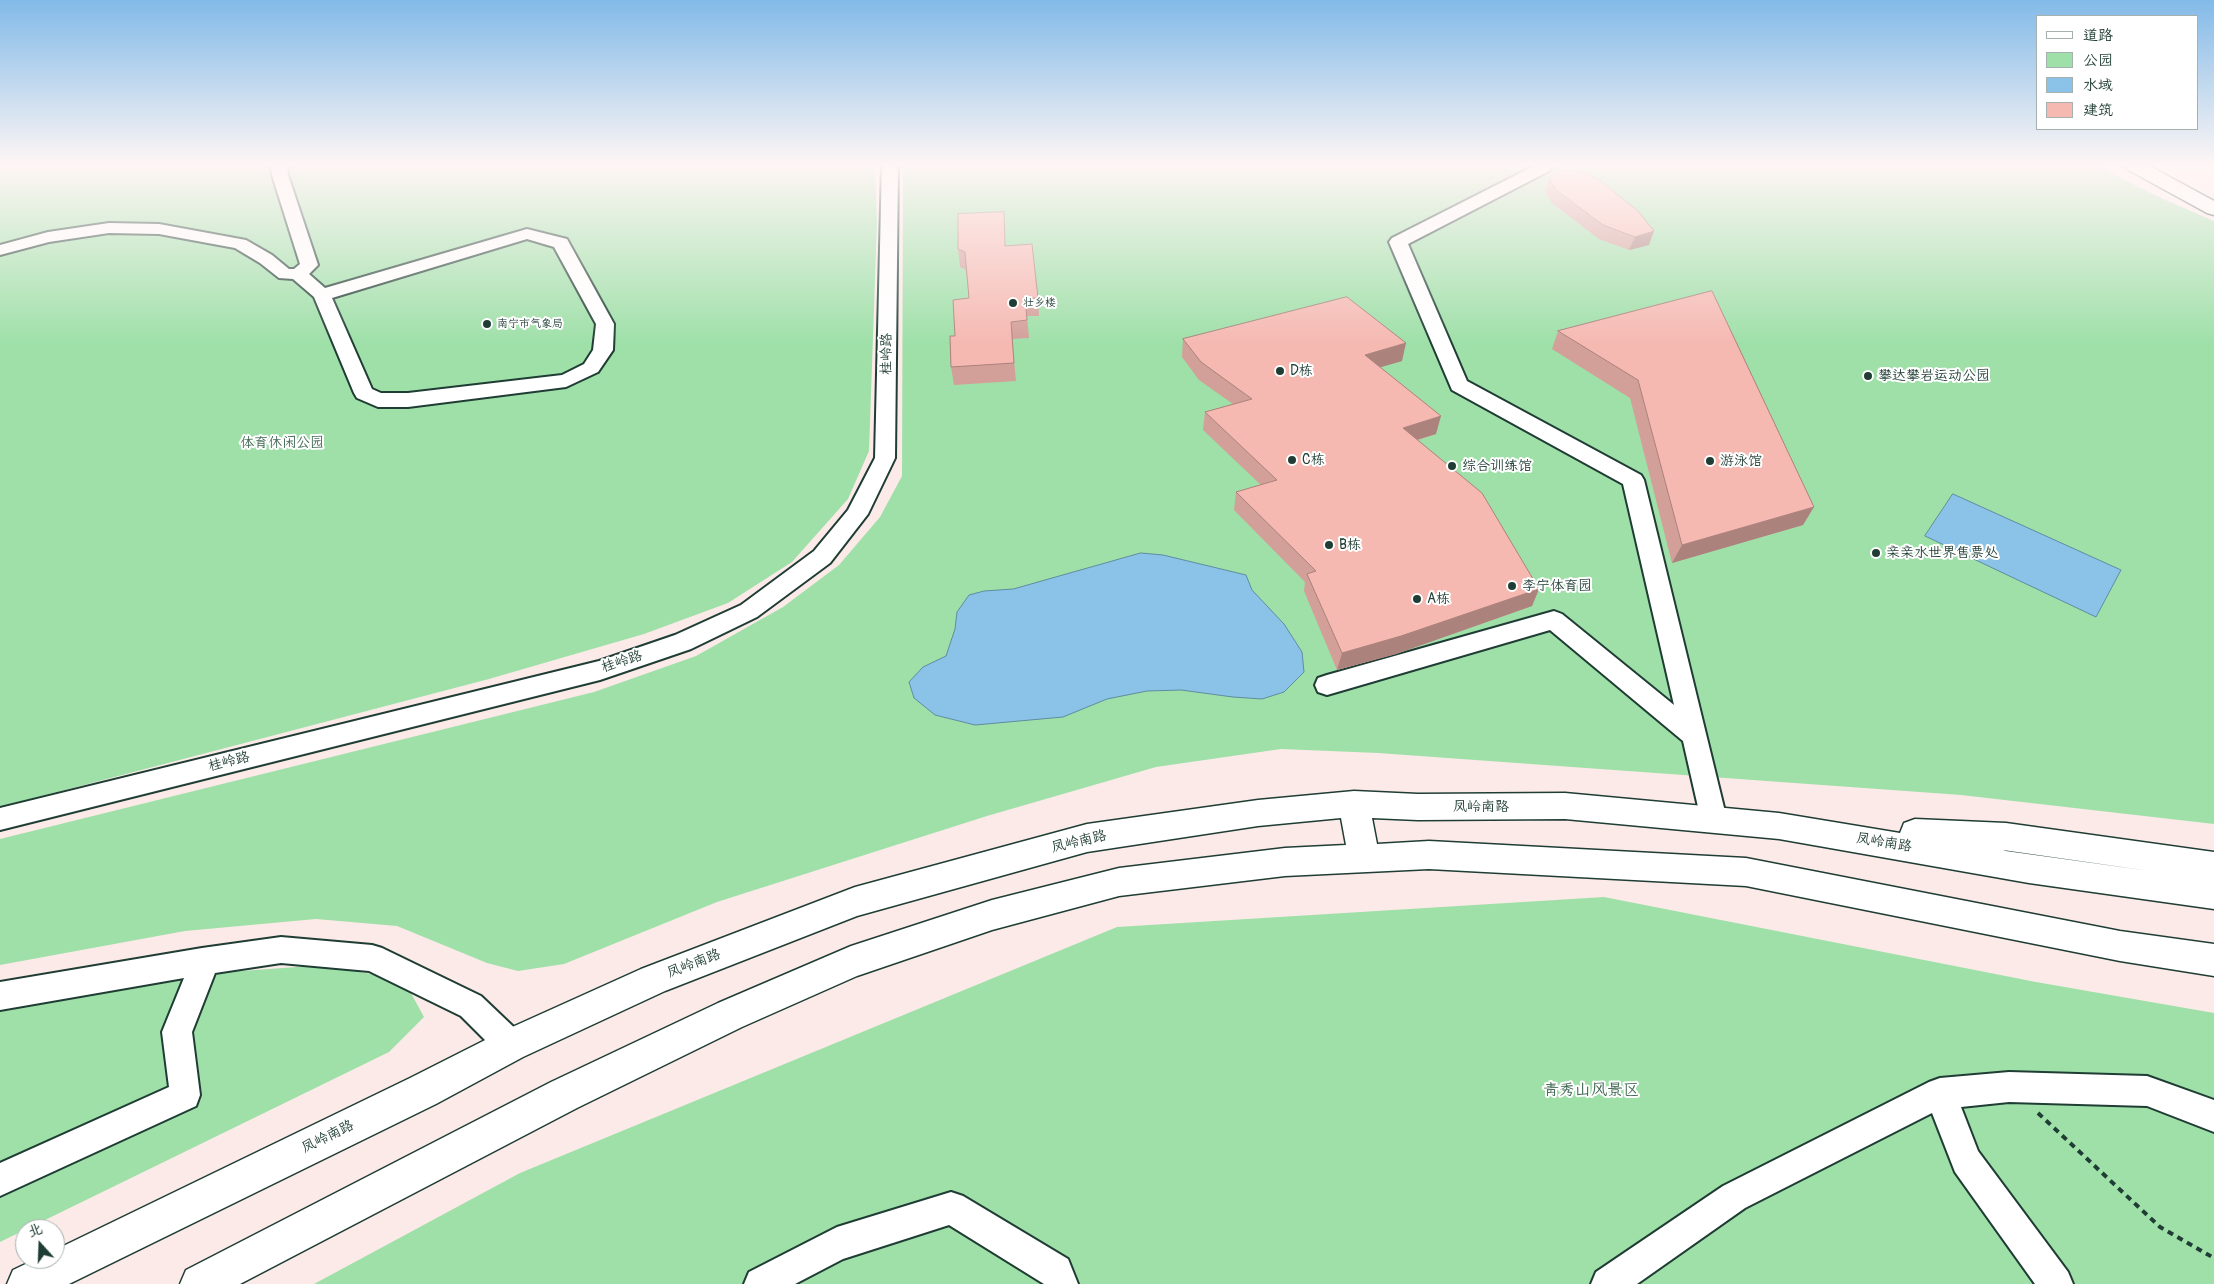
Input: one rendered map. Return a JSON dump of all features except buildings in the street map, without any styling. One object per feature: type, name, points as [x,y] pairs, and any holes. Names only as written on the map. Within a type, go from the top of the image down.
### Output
[{"type":"main road","name":"凤岭南路","points":[[27,1284],[423,1091],[511,1045],[653,980],[855,902],[1088,838],[1258,813],[1354,804],[1418,807],[1565,806],[1779,826],[2029,869],[2214,894]]},
{"type":"main road","points":[[1354,804],[1364,858]]},
{"type":"main road","points":[[1779,826],[2006,838],[2214,866]]},
{"type":"main road","points":[[200,1284],[564,1095],[730,1015],[851,962],[992,915],[1119,882],[1285,862],[1429,855],[1746,872],[2120,946],[2214,960]]},
{"type":"main road","points":[[2182,955],[2214,967]]},
{"type":"street","points":[[0,250],[48,237],[108,228],[159,229],[240,244],[266,259],[285,274],[298,274],[309,265],[297,223]]},
{"type":"street","name":"桂岭路","points":[[0,819],[600,670],[683,642],[749,611],[822,557],[857,514],[885,458],[889,223]]},
{"type":"street","points":[[1435,223],[1398,242],[1459,385],[1633,480],[1714,820]]},
{"type":"street","points":[[298,274],[322,295],[364,393],[378,400],[408,400],[566,381],[591,368],[603,350],[605,324],[562,243],[527,234],[322,295]]},
{"type":"street","points":[[1327,685],[1554,620],[1694,736]]},
{"type":"street","points":[[0,996],[202,961],[281,950],[372,958],[471,1006],[511,1045]]},
{"type":"street","points":[[0,1180],[185,1095],[177,1032],[200,974],[202,961]]},
{"type":"street","points":[[1608,1284],[1734,1197],[1940,1093],[2009,1086],[2147,1091],[2214,1116]]},
{"type":"street","points":[[1940,1093],[1966,1161],[2056,1284]]},
{"type":"street","points":[[761,1284],[837,1244],[951,1208],[1056,1271],[1061,1284]]},
{"type":"path","points":[[2009,1086],[2160,1227],[2214,1258]]},
{"type":"green space","name":"体育休闲公园","points":[[0,223],[877,223],[869,451],[848,499],[792,562],[728,603],[644,634],[489,679],[0,807]]},
{"type":"green space","name":"李宁体育园","points":[[903,223],[2214,223],[2214,824],[1961,795],[1378,753],[1281,749],[1156,767],[987,816],[717,902],[564,964],[518,971],[487,963],[397,926],[316,919],[185,931],[0,965],[0,839],[594,692],[696,656],[783,607],[839,565],[880,517],[902,476]]},
{"type":"green space","name":"青秀山风景区","points":[[1604,897],[2036,982],[2214,1013],[2214,1284],[314,1284],[520,1173],[1117,927]]},
{"type":"green space","points":[[324,965],[386,977],[411,993],[424,1017],[389,1052],[47,1219],[15,1219],[15,1235],[0,1242],[0,1005],[200,974]]},
{"type":"water","points":[[1953,494],[2121,570],[2096,617],[1925,536]]},
{"type":"water","points":[[1141,553],[1163,555],[1246,575],[1252,590],[1284,624],[1302,652],[1304,672],[1284,692],[1262,699],[1181,690],[1147,691],[1107,699],[1063,717],[975,725],[935,715],[914,698],[909,682],[923,667],[946,656],[955,629],[957,612],[969,595],[984,591],[1013,589]]},
{"type":"place","name":"壮乡楼","points":[[1013,303]]},
{"type":"place","name":"南宁市气象局","points":[[487,324]]},
{"type":"place","name":"D栋","points":[[1280,371]]},
{"type":"place","name":"攀达攀岩运动公园","points":[[1868,376]]},
{"type":"place","name":"C栋","points":[[1292,460]]},
{"type":"place","name":"游泳馆","points":[[1710,461]]},
{"type":"place","name":"综合训练馆","points":[[1452,466]]},
{"type":"place","name":"B栋","points":[[1329,545]]},
{"type":"place","name":"亲亲水世界售票处","points":[[1876,553]]},
{"type":"place","name":"李宁体育园","points":[[1512,586]]},
{"type":"place","name":"A栋","points":[[1417,599]]}]
